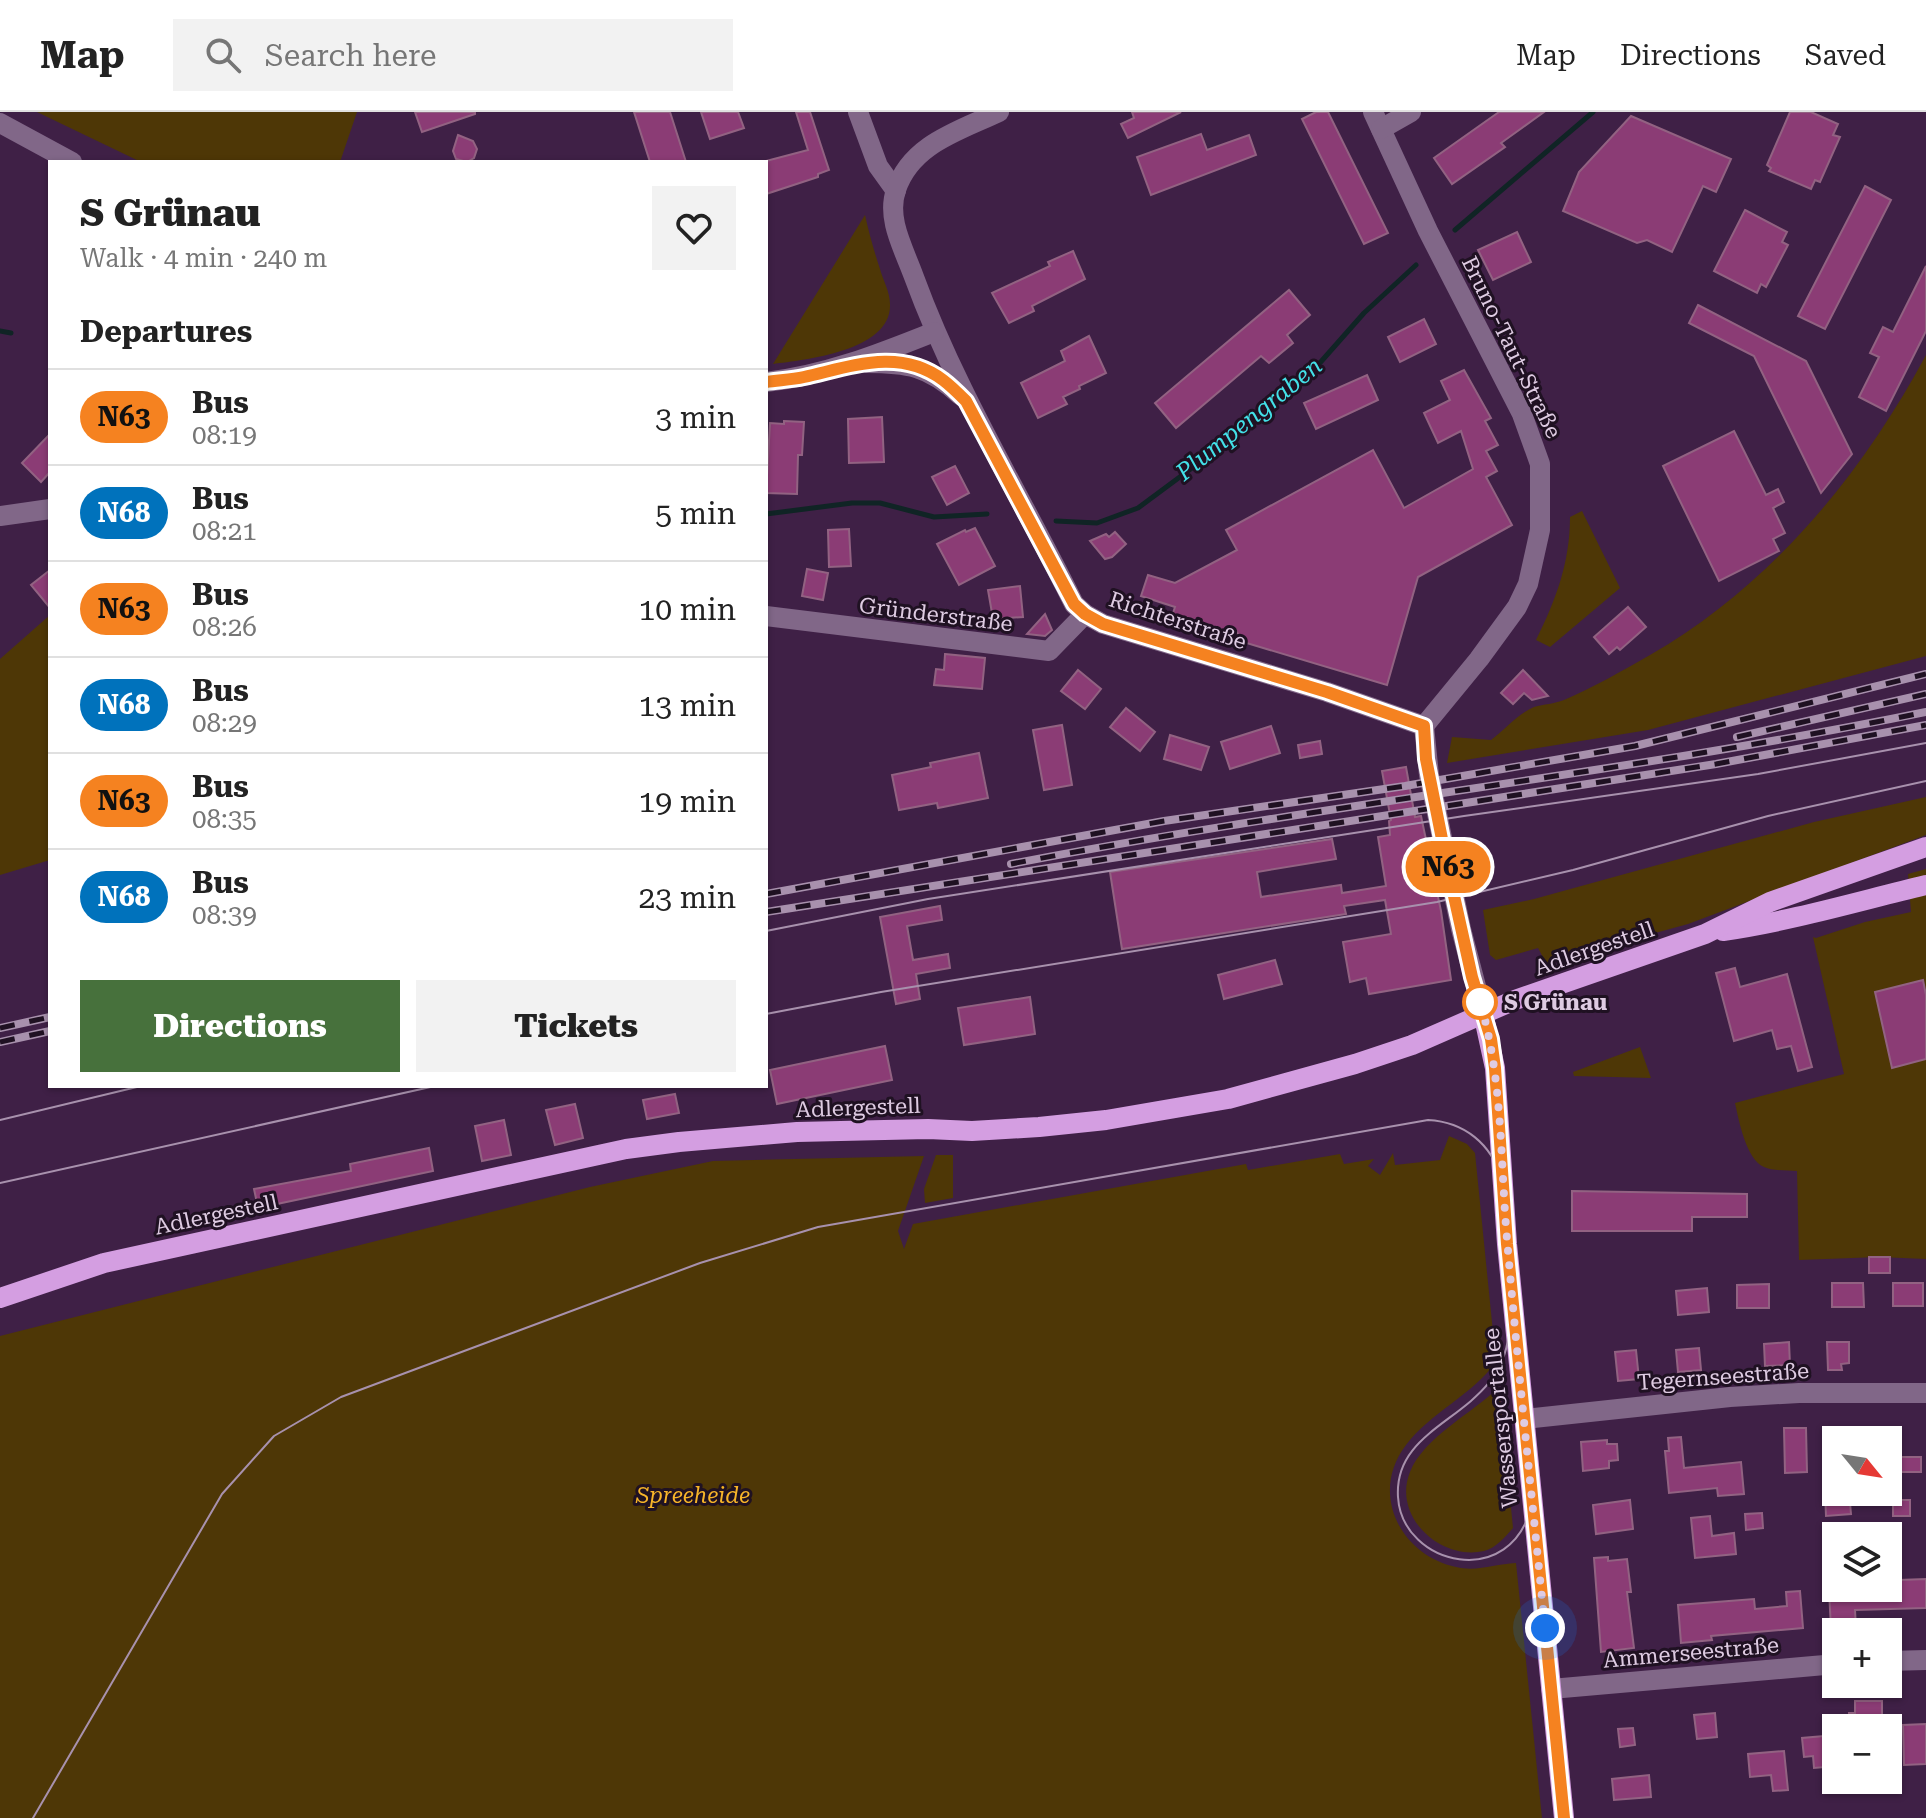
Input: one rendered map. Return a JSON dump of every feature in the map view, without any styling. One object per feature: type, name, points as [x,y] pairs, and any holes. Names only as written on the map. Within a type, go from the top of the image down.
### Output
[{"type":"main road","name":"Adlergestell","points":[[0,1298],[104,1263],[626,1149],[797,1132],[972,1131],[1039,1127],[1174,1110],[1268,1090],[1449,1031],[1483,1013],[1705,934],[1770,902],[1926,847]]},
{"type":"main road","name":"Adlergestell","points":[[1705,934],[1773,924],[1926,885]]},
{"type":"main road","name":"Wassersportallee","points":[[1483,1013],[1495,1068],[1506,1224],[1564,1818]]},
{"type":"street","points":[[858,112],[878,166],[896,191],[911,160],[924,149],[999,112]]},
{"type":"street","points":[[1377,120],[1411,112]]},
{"type":"street","name":"Bruno-Taut-Straße","points":[[1377,120],[1428,231],[1522,414],[1540,464],[1540,530],[1528,584],[1502,628],[1424,726]]},
{"type":"street","points":[[0,123],[68,160]]},
{"type":"street","name":"Richterstraße","points":[[896,191],[892,207],[895,227],[934,332],[966,401],[1074,604],[1103,624],[1327,692],[1424,726]]},
{"type":"street","points":[[768,382],[802,378],[857,363],[934,332]]},
{"type":"street","points":[[857,363],[903,363],[929,372],[966,401]]},
{"type":"street","points":[[0,516],[48,509]]},
{"type":"street","name":"Gründerstraße","points":[[768,616],[1049,651],[1085,614]]},
{"type":"street","points":[[1424,726],[1429,775],[1472,977],[1483,1013]]},
{"type":"street","name":"Tegernseestraße","points":[[1524,1419],[1730,1397],[1799,1393],[1926,1393]]},
{"type":"street","points":[[1902,1661],[1926,1660]]},
{"type":"street","name":"Ammerseestraße","points":[[1551,1689],[1822,1665]]},
{"type":"green space","points":[[37,112],[357,112],[341,160],[137,160]]},
{"type":"green space","points":[[865,215],[889,295],[887,320],[877,333],[844,350],[773,364]]},
{"type":"green space","points":[[1926,355],[1926,656],[1648,730],[1447,763],[1452,737],[1491,740],[1528,710],[1575,695],[1650,655],[1735,596],[1773,562],[1842,485],[1900,400]]},
{"type":"green space","points":[[1582,511],[1620,588],[1550,647],[1536,640],[1560,580],[1568,550],[1570,517]]},
{"type":"green space","points":[[48,617],[48,861],[0,875],[0,659]]},
{"type":"green space","points":[[1926,797],[1926,835],[1688,924],[1546,963],[1538,948],[1496,960],[1490,955],[1483,910],[1534,899],[1814,822]]},
{"type":"green space","points":[[1926,869],[1926,1259],[1799,1260],[1797,1171],[1771,1169],[1758,1163],[1744,1139],[1735,1103],[1844,1074],[1813,937],[1911,912],[1908,874]]},
{"type":"green space","points":[[1640,1047],[1651,1078],[1574,1076],[1573,1072]]},
{"type":"green space","name":"Spreeheide","points":[[1449,1136],[1467,1144],[1475,1153],[1496,1362],[1475,1385],[1427,1423],[1406,1445],[1395,1464],[1390,1483],[1391,1502],[1396,1520],[1406,1536],[1419,1550],[1436,1560],[1471,1569],[1516,1563],[1542,1818],[0,1818],[0,1336],[590,1187],[713,1161],[924,1156],[898,1231],[904,1249],[913,1224],[1246,1164],[1248,1170],[1340,1154],[1344,1164],[1374,1159],[1368,1166],[1380,1175],[1393,1153],[1395,1165],[1440,1160]]},
{"type":"green space","points":[[936,1155],[953,1155],[953,1198],[925,1203],[924,1189]]},
{"type":"green space","points":[[1499,1387],[1513,1528],[1488,1550],[1467,1552],[1451,1549],[1424,1532],[1414,1519],[1406,1488],[1410,1472],[1437,1437]]},
{"type":"building","points":[[415,112],[475,112],[475,114],[422,132]]},
{"type":"building","points":[[634,112],[670,112],[685,160],[649,160]]},
{"type":"building","points":[[701,112],[738,112],[744,128],[710,139]]},
{"type":"building","points":[[796,112],[810,112],[829,170],[818,174],[818,177],[768,193],[768,160],[808,150]]},
{"type":"building","points":[[1132,112],[1181,112],[1128,138],[1121,124],[1134,118]]},
{"type":"building","points":[[1316,112],[1328,112],[1388,233],[1364,244],[1302,119]]},
{"type":"building","points":[[1499,112],[1544,112],[1501,143],[1505,147],[1452,184],[1434,158]]},
{"type":"building","points":[[1790,112],[1811,112],[1838,124],[1833,135],[1840,137],[1820,182],[1815,180],[1811,189],[1769,171],[1771,168],[1767,165]]},
{"type":"building","points":[[1631,116],[1731,159],[1716,192],[1703,186],[1672,252],[1647,240],[1637,243],[1563,211],[1579,172]]},
{"type":"building","points":[[1201,134],[1207,150],[1249,135],[1256,155],[1151,195],[1137,157]]},
{"type":"building","points":[[458,135],[473,141],[477,149],[470,160],[456,159],[453,151]]},
{"type":"building","points":[[1865,186],[1891,200],[1825,329],[1798,316]]},
{"type":"building","points":[[1745,210],[1787,232],[1782,242],[1788,245],[1766,287],[1761,284],[1757,293],[1714,271]]},
{"type":"building","points":[[1517,232],[1531,262],[1493,280],[1478,250]]},
{"type":"building","points":[[1073,251],[1085,279],[1032,306],[1034,311],[1009,323],[992,293],[1050,266],[1048,262]]},
{"type":"building","points":[[1926,266],[1926,331],[1886,411],[1859,397],[1879,357],[1870,353],[1883,327],[1893,332]]},
{"type":"building","points":[[1289,290],[1310,315],[1287,335],[1293,343],[1269,363],[1261,356],[1176,428],[1155,403]]},
{"type":"building","points":[[1698,305],[1806,361],[1852,454],[1821,493],[1754,356],[1689,323]]},
{"type":"building","points":[[1424,319],[1436,344],[1400,362],[1388,337]]},
{"type":"building","points":[[1089,336],[1106,373],[1063,397],[1067,404],[1038,418],[1021,383],[1065,361],[1061,351]]},
{"type":"building","points":[[1464,370],[1491,418],[1485,421],[1498,445],[1486,451],[1497,471],[1486,477],[1512,525],[1418,577],[1387,685],[1243,642],[1235,629],[1227,633],[1172,616],[1175,607],[1141,596],[1148,575],[1175,583],[1237,550],[1226,530],[1373,450],[1404,508],[1473,469],[1461,431],[1438,443],[1424,413],[1450,400],[1441,381]]},
{"type":"building","points":[[1367,375],[1378,400],[1316,429],[1304,403]]},
{"type":"building","points":[[882,417],[884,462],[849,463],[848,419]]},
{"type":"building","points":[[784,421],[804,422],[802,455],[798,455],[797,494],[768,493],[770,423],[784,424]]},
{"type":"building","points":[[1734,431],[1766,495],[1778,489],[1784,502],[1773,508],[1785,533],[1773,539],[1779,551],[1719,581],[1663,466]]},
{"type":"building","points":[[48,436],[48,474],[41,482],[22,463]]},
{"type":"building","points":[[955,466],[969,493],[947,505],[932,477]]},
{"type":"building","points":[[975,528],[995,566],[959,585],[937,544]]},
{"type":"building","points":[[849,529],[851,566],[829,567],[828,530]]},
{"type":"building","points":[[1115,532],[1126,544],[1112,557],[1105,559],[1090,541],[1106,534],[1109,537]]},
{"type":"building","points":[[807,569],[828,573],[823,600],[802,596]]},
{"type":"building","points":[[48,572],[48,606],[31,585]]},
{"type":"building","points":[[1020,586],[1023,617],[993,619],[988,590]]},
{"type":"building","points":[[1628,607],[1646,627],[1620,650],[1617,647],[1609,654],[1594,637]]},
{"type":"building","points":[[1045,614],[1052,630],[1045,636],[1027,634]]},
{"type":"building","points":[[945,654],[985,658],[982,689],[934,685],[936,669],[944,670]]},
{"type":"building","points":[[1078,670],[1101,689],[1085,709],[1061,691]]},
{"type":"building","points":[[1523,670],[1548,696],[1532,700],[1524,693],[1513,704],[1501,693]]},
{"type":"building","points":[[1126,708],[1155,732],[1140,751],[1110,727]]},
{"type":"building","points":[[1062,725],[1072,785],[1044,790],[1033,730]]},
{"type":"building","points":[[1271,726],[1280,753],[1230,769],[1221,742]]},
{"type":"building","points":[[1170,735],[1209,747],[1201,770],[1164,759]]},
{"type":"building","points":[[1320,741],[1322,754],[1300,758],[1298,745]]},
{"type":"building","points":[[979,753],[988,798],[938,808],[937,803],[899,810],[892,775]]},
{"type":"building","points":[[1406,767],[1415,817],[1421,816],[1441,911],[1451,980],[1369,994],[1366,978],[1350,982],[1343,942],[1391,934],[1385,900],[1344,906],[1346,914],[1122,949],[1110,872],[1332,839],[1336,859],[1257,872],[1261,897],[1341,885],[1342,893],[1386,886],[1378,837],[1390,835],[1391,820],[1382,771]]},
{"type":"building","points":[[940,906],[942,920],[907,926],[913,960],[948,954],[950,968],[916,974],[920,999],[896,1004],[880,917]]},
{"type":"building","points":[[1275,960],[1282,984],[1224,999],[1218,975]]},
{"type":"building","points":[[1735,968],[1740,987],[1787,974],[1812,1067],[1798,1071],[1791,1046],[1777,1049],[1772,1030],[1734,1041],[1716,973]]},
{"type":"building","points":[[1923,980],[1926,995],[1926,1059],[1892,1068],[1875,992]]},
{"type":"building","points":[[1030,997],[1035,1034],[964,1045],[958,1008]]},
{"type":"building","points":[[885,1046],[892,1080],[777,1104],[770,1070]]},
{"type":"building","points":[[675,1094],[679,1113],[647,1119],[643,1100]]},
{"type":"building","points":[[575,1104],[583,1138],[555,1145],[546,1110]]},
{"type":"building","points":[[504,1120],[511,1155],[482,1161],[475,1126]]},
{"type":"building","points":[[429,1148],[433,1171],[258,1208],[254,1189],[351,1171],[350,1164]]},
{"type":"building","points":[[1572,1191],[1747,1194],[1747,1217],[1692,1217],[1692,1231],[1572,1231]]},
{"type":"building","points":[[1869,1257],[1890,1257],[1890,1273],[1869,1273]]},
{"type":"building","points":[[1832,1283],[1863,1283],[1864,1307],[1832,1307]]},
{"type":"building","points":[[1893,1283],[1923,1283],[1923,1306],[1893,1306]]},
{"type":"building","points":[[1769,1284],[1769,1308],[1737,1308],[1737,1285]]},
{"type":"building","points":[[1707,1288],[1709,1312],[1678,1315],[1676,1291]]},
{"type":"building","points":[[1789,1342],[1790,1365],[1765,1366],[1764,1344]]},
{"type":"building","points":[[1827,1342],[1849,1342],[1849,1363],[1841,1364],[1842,1370],[1828,1370]]},
{"type":"building","points":[[1699,1348],[1701,1370],[1678,1372],[1676,1350]]},
{"type":"building","points":[[1636,1350],[1639,1379],[1618,1381],[1615,1352]]},
{"type":"building","points":[[1784,1428],[1806,1428],[1807,1472],[1785,1473]]},
{"type":"building","points":[[1681,1437],[1684,1468],[1741,1462],[1744,1494],[1718,1496],[1717,1488],[1669,1493],[1665,1451],[1669,1451],[1668,1438]]},
{"type":"building","points":[[1607,1440],[1607,1444],[1617,1444],[1618,1460],[1609,1461],[1609,1468],[1583,1471],[1581,1442]]},
{"type":"building","points":[[1902,1457],[1921,1457],[1921,1472],[1902,1472]]},
{"type":"building","points":[[1630,1500],[1633,1529],[1596,1534],[1593,1505]]},
{"type":"building","points":[[1902,1500],[1910,1500],[1910,1516],[1893,1516],[1893,1506],[1902,1506]]},
{"type":"building","points":[[1826,1506],[1850,1506],[1851,1514],[1826,1516]]},
{"type":"building","points":[[1762,1513],[1763,1528],[1746,1530],[1745,1514]]},
{"type":"building","points":[[1710,1516],[1712,1536],[1734,1533],[1736,1554],[1695,1558],[1691,1518]]},
{"type":"building","points":[[1608,1557],[1608,1561],[1627,1559],[1631,1592],[1627,1592],[1634,1648],[1601,1652],[1594,1558]]},
{"type":"building","points":[[1926,1579],[1926,1608],[1855,1610],[1855,1618],[1830,1618],[1830,1602],[1902,1602],[1902,1580]]},
{"type":"building","points":[[1800,1591],[1803,1628],[1711,1636],[1712,1640],[1681,1643],[1678,1605],[1754,1599],[1755,1609],[1787,1606],[1786,1592]]},
{"type":"building","points":[[1855,1701],[1882,1701],[1882,1714],[1849,1714],[1855,1713]]},
{"type":"building","points":[[1715,1713],[1717,1737],[1697,1739],[1694,1715]]},
{"type":"building","points":[[1926,1724],[1926,1764],[1904,1765],[1903,1725]]},
{"type":"building","points":[[1633,1728],[1635,1745],[1620,1747],[1618,1729]]},
{"type":"building","points":[[1822,1736],[1822,1767],[1814,1768],[1813,1756],[1804,1757],[1802,1738]]},
{"type":"building","points":[[1784,1751],[1788,1790],[1773,1791],[1771,1775],[1750,1777],[1748,1754]]},
{"type":"building","points":[[1649,1775],[1651,1797],[1614,1800],[1612,1779]]},
{"type":"waterway","name":"Plumpengraben","points":[[1455,230],[1593,112]]},
{"type":"waterway","name":"Plumpengraben","points":[[1056,521],[1097,523],[1138,508],[1303,382],[1364,313],[1416,265]]},
{"type":"waterway","name":"Plumpengraben","points":[[0,331],[11,333]]},
{"type":"waterway","name":"Plumpengraben","points":[[768,514],[852,503],[880,503],[934,517],[987,514]]},
{"type":"tram line","points":[[768,931],[928,899],[1758,774],[1926,743]]},
{"type":"tram line","points":[[768,1014],[881,992],[1437,902],[1573,870],[1768,816],[1926,781]]},
{"type":"tram line","points":[[0,1120],[133,1088]]},
{"type":"tram line","points":[[0,1183],[426,1088]]},
{"type":"tram line","points":[[33,1818],[222,1494],[274,1436],[341,1397],[700,1263],[818,1227],[1428,1120],[1454,1125],[1475,1137],[1491,1155],[1502,1179],[1570,1818]]},
{"type":"tram line","points":[[1509,1326],[1504,1357],[1491,1381],[1413,1450],[1401,1470],[1398,1497],[1404,1521],[1418,1540],[1437,1553],[1459,1559],[1482,1558],[1504,1549],[1521,1531],[1532,1503]]},
{"type":"railway","points":[[768,894],[1164,821],[1405,786],[1635,746],[1926,674]]},
{"type":"railway","points":[[1737,737],[1926,694]]},
{"type":"railway","points":[[1011,864],[1239,824],[1698,754],[1926,712]]},
{"type":"railway","points":[[768,912],[1716,764],[1926,725]]},
{"type":"railway","points":[[0,1028],[48,1017]]},
{"type":"railway","points":[[0,1042],[48,1031]]},
{"type":"bus line","name":"N63","points":[[768,382],[802,378],[857,363],[903,363],[929,372],[966,401],[1074,604],[1085,614],[1103,624],[1327,692],[1424,726],[1426,759],[1448,869],[1472,977],[1491,1039],[1495,1068],[1507,1244],[1564,1818]]},
{"type":"place","name":"S Grünau","points":[[1480,1002]]},
{"type":"route","points":[[1480,1002],[1479,998],[1491,1039],[1495,1068],[1507,1244],[1545,1628]]}]
